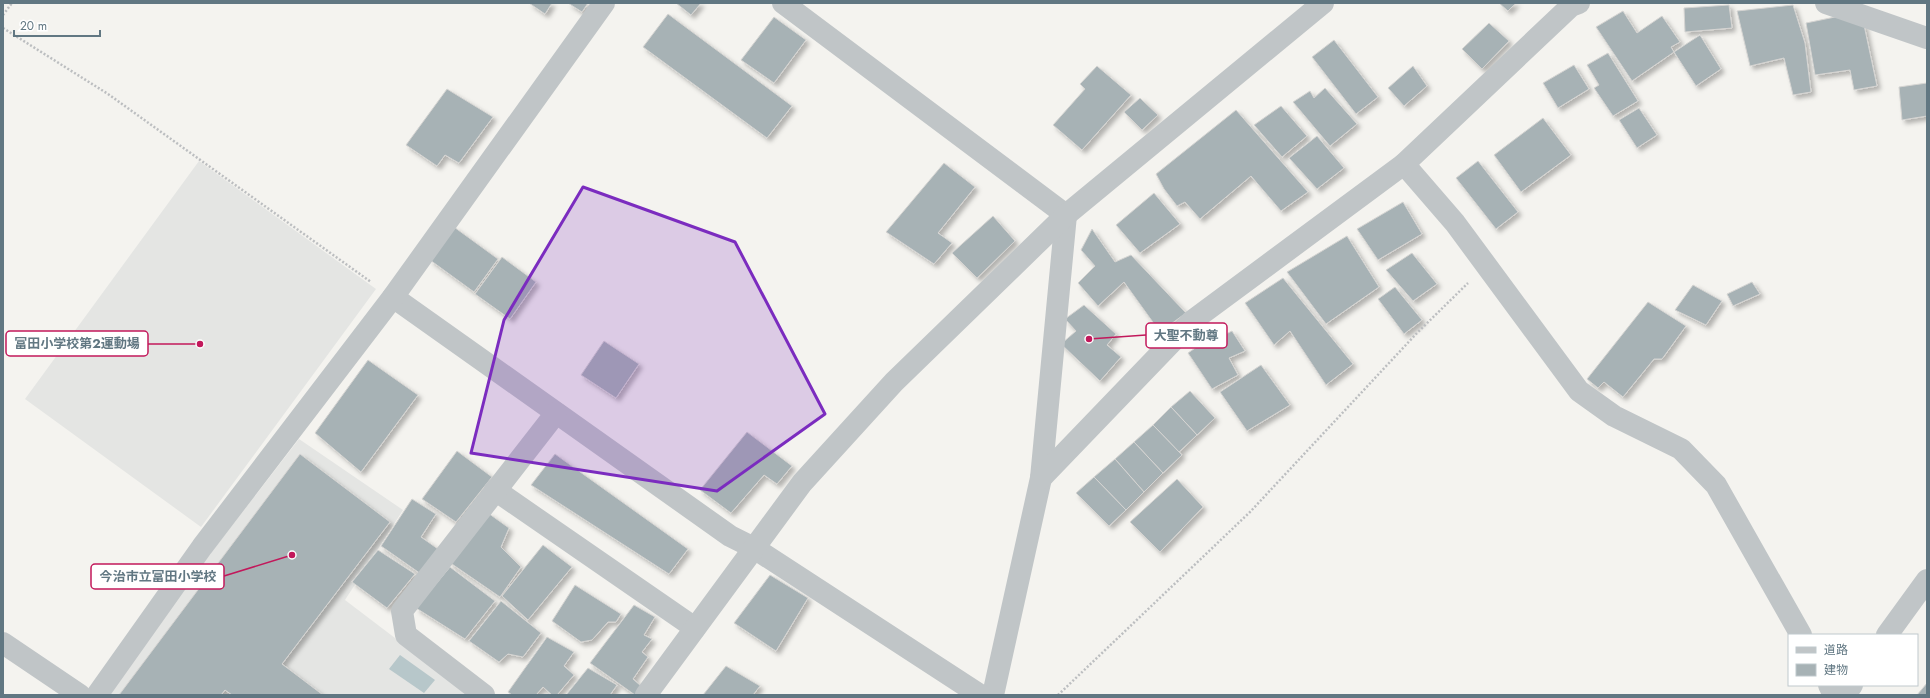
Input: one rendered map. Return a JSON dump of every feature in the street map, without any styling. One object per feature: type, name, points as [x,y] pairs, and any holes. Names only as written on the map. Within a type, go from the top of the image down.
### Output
[{"type":"street","points":[[97,695],[202,546],[393,297],[604,3]]},
{"type":"street","points":[[783,3],[1066,215]]},
{"type":"street","points":[[646,695],[802,483],[894,382],[1066,215],[1323,3]]},
{"type":"street","points":[[1826,3],[1927,38]]},
{"type":"street","points":[[1041,478],[1192,322],[1404,164],[1572,4]]},
{"type":"street","points":[[1404,164],[1455,223],[1579,391],[1614,416],[1680,449],[1716,485],[1800,634]]},
{"type":"street","points":[[993,695],[1041,478],[1066,215]]},
{"type":"street","points":[[393,297],[730,536],[754,548],[980,695]]},
{"type":"street","points":[[484,695],[406,635],[402,611],[556,413]]},
{"type":"street","points":[[495,490],[695,628]]},
{"type":"street","points":[[1889,634],[1927,580]]},
{"type":"street","points":[[3,643],[80,695]]},
{"type":"street","points":[[1830,686],[1834,695]]},
{"type":"street","points":[[1845,695],[1851,686]]},
{"type":"path","points":[[3,15],[12,3]]},
{"type":"path","points":[[3,28],[108,94],[393,297]]},
{"type":"path","points":[[1058,695],[1250,512],[1417,333],[1486,265]]},
{"type":"highlighted area","points":[[583,187],[735,242],[825,414],[717,491],[471,453],[504,320]]},
{"type":"shaded area","points":[[199,161],[376,289],[201,527],[25,399]]},
{"type":"shaded area","points":[[299,439],[403,510],[345,600],[470,695],[101,695]]},
{"type":"shaded area","points":[[400,655],[435,680],[424,693],[389,669]]},
{"type":"building","points":[[529,3],[552,3],[545,14]]},
{"type":"building","points":[[568,3],[588,3],[582,12]]},
{"type":"building","points":[[676,3],[701,3],[691,15]]},
{"type":"building","points":[[1499,3],[1516,3],[1508,11]]},
{"type":"building","points":[[1729,5],[1732,28],[1685,32],[1684,8]]},
{"type":"building","points":[[1793,5],[1805,43],[1811,92],[1793,95],[1784,58],[1750,66],[1737,11]]},
{"type":"building","points":[[1623,11],[1637,33],[1662,16],[1680,42],[1671,47],[1674,52],[1632,81],[1596,27]]},
{"type":"building","points":[[668,14],[792,106],[767,138],[643,47]]},
{"type":"building","points":[[1840,16],[1864,25],[1877,86],[1854,90],[1850,70],[1815,75],[1806,23]]},
{"type":"building","points":[[774,17],[806,40],[774,83],[741,60]]},
{"type":"building","points":[[1489,23],[1509,41],[1482,69],[1462,49]]},
{"type":"building","points":[[1700,35],[1721,69],[1696,86],[1674,52]]},
{"type":"building","points":[[1334,40],[1378,97],[1356,114],[1312,57]]},
{"type":"building","points":[[1608,53],[1638,101],[1613,116],[1594,88],[1599,85],[1587,65]]},
{"type":"building","points":[[1574,65],[1589,89],[1558,108],[1543,83]]},
{"type":"building","points":[[1097,66],[1131,95],[1082,150],[1053,125],[1085,89],[1080,84]]},
{"type":"building","points":[[1413,66],[1427,86],[1404,106],[1388,88]]},
{"type":"building","points":[[1927,83],[1927,116],[1902,120],[1899,87]]},
{"type":"building","points":[[1325,88],[1357,124],[1330,146],[1293,102],[1310,91],[1314,98]]},
{"type":"building","points":[[447,89],[493,117],[459,163],[445,155],[437,166],[406,145]]},
{"type":"building","points":[[1140,98],[1158,115],[1142,130],[1124,112]]},
{"type":"building","points":[[1281,106],[1307,136],[1282,157],[1254,125]]},
{"type":"building","points":[[1639,108],[1657,135],[1637,148],[1619,120]]},
{"type":"building","points":[[1236,110],[1308,192],[1281,211],[1251,176],[1200,219],[1185,202],[1177,206],[1164,189],[1156,174]]},
{"type":"building","points":[[1543,118],[1571,155],[1521,192],[1494,155]]},
{"type":"building","points":[[1317,136],[1344,168],[1317,189],[1289,158]]},
{"type":"building","points":[[1478,161],[1518,212],[1496,229],[1456,178]]},
{"type":"building","points":[[944,163],[975,187],[938,233],[952,243],[934,264],[886,232]]},
{"type":"building","points":[[1154,193],[1180,224],[1140,253],[1116,225]]},
{"type":"building","points":[[1403,202],[1422,234],[1378,260],[1357,229]]},
{"type":"building","points":[[993,216],[1015,241],[977,278],[952,253]]},
{"type":"building","points":[[454,227],[498,259],[474,292],[430,260]]},
{"type":"building","points":[[1092,229],[1115,262],[1131,255],[1186,313],[1160,332],[1124,282],[1098,306],[1078,283],[1095,266],[1081,250]]},
{"type":"building","points":[[1347,236],[1379,287],[1326,324],[1287,272]]},
{"type":"building","points":[[1412,253],[1437,284],[1413,301],[1386,270]]},
{"type":"building","points":[[502,257],[536,282],[510,319],[475,294]]},
{"type":"building","points":[[1283,278],[1353,364],[1326,385],[1290,331],[1274,345],[1245,303]]},
{"type":"building","points":[[1752,282],[1760,294],[1733,306],[1727,294]]},
{"type":"building","points":[[1693,285],[1722,301],[1706,325],[1675,310]]},
{"type":"building","points":[[1395,287],[1422,320],[1404,334],[1378,299]]},
{"type":"building","points":[[1648,302],[1686,326],[1662,359],[1654,359],[1623,397],[1604,382],[1598,388],[1587,379]]},
{"type":"building","points":[[1084,305],[1116,334],[1107,345],[1121,357],[1100,381],[1061,344],[1076,331],[1065,319]]},
{"type":"building","points":[[1232,331],[1245,351],[1229,358],[1238,375],[1212,389],[1188,353],[1214,335],[1216,339]]},
{"type":"building","points":[[604,341],[639,364],[616,398],[581,375]]},
{"type":"building","points":[[368,360],[418,395],[361,472],[315,433]]},
{"type":"building","points":[[1261,365],[1290,405],[1247,431],[1220,392]]},
{"type":"building","points":[[1190,391],[1215,418],[1197,435],[1171,407]]},
{"type":"building","points":[[1171,407],[1197,435],[1179,452],[1153,425]]},
{"type":"building","points":[[1153,425],[1182,455],[1163,473],[1134,442]]},
{"type":"building","points":[[747,432],[792,466],[777,484],[764,475],[731,513],[700,490]]},
{"type":"building","points":[[1134,442],[1163,473],[1144,492],[1115,459]]},
{"type":"building","points":[[457,451],[492,477],[456,522],[422,499]]},
{"type":"building","points":[[300,454],[390,522],[282,664],[323,695],[232,695],[225,690],[221,695],[119,695]]},
{"type":"building","points":[[555,454],[688,549],[669,574],[531,485]]},
{"type":"building","points":[[1115,459],[1144,492],[1126,510],[1094,477]]},
{"type":"building","points":[[1094,477],[1126,510],[1109,526],[1076,493]]},
{"type":"building","points":[[1177,479],[1203,507],[1160,552],[1130,522]]},
{"type":"building","points":[[412,499],[436,514],[421,537],[438,549],[421,574],[381,546]]},
{"type":"building","points":[[488,513],[509,528],[501,547],[521,567],[500,597],[449,562]]},
{"type":"building","points":[[543,545],[572,567],[528,620],[502,596]]},
{"type":"building","points":[[378,550],[415,574],[387,608],[352,582]]},
{"type":"building","points":[[450,567],[495,601],[465,639],[416,608]]},
{"type":"building","points":[[770,575],[808,598],[776,651],[734,623]]},
{"type":"building","points":[[575,585],[621,614],[616,622],[608,622],[592,640],[581,642],[552,621]]},
{"type":"building","points":[[501,601],[541,633],[523,657],[508,654],[499,662],[469,641]]},
{"type":"building","points":[[634,605],[655,617],[644,635],[652,639],[642,652],[648,657],[633,679],[641,686],[635,695],[590,663]]},
{"type":"building","points":[[547,637],[574,652],[564,666],[574,675],[557,695],[552,695],[543,687],[536,695],[512,695],[508,692]]},
{"type":"building","points":[[726,666],[760,686],[753,695],[703,695]]},
{"type":"building","points":[[588,668],[617,685],[610,695],[566,695]]},
{"type":"building","points":[[1927,683],[1927,695],[1917,695]]},
{"type":"place","name":"大聖不動尊","points":[[1089,339]]},
{"type":"place","name":"富田小学校第2運動場","points":[[200,344]]},
{"type":"place","name":"今治市立富田小学校","points":[[292,555]]}]
